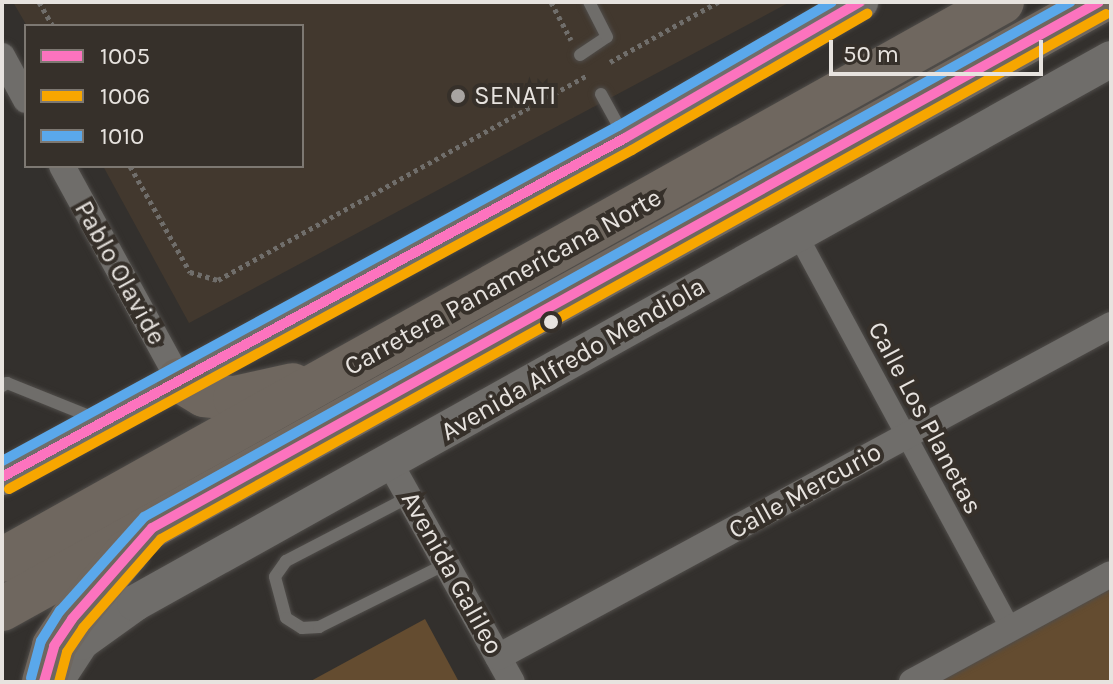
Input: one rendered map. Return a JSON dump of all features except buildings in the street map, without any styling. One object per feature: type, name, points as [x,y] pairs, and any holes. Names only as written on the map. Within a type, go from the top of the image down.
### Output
[{"type":"highway","name":"Carretera Panamericana Norte","points":[[2,560],[1002,2]]},
{"type":"highway","name":"Carretera Panamericana Norte","points":[[2,609],[1099,2]]},
{"type":"highway","points":[[179,380],[204,395],[263,393],[402,339]]},
{"type":"highway","points":[[44,682],[54,646],[72,619],[152,528]]},
{"type":"main road","points":[[2,477],[625,138],[860,2]]},
{"type":"main road","name":"Avenida Alfredo Mendiola","points":[[55,682],[81,642],[135,603],[391,465],[796,232],[1111,59]]},
{"type":"street","points":[[2,56],[24,96]]},
{"type":"street","name":"Pablo Olavide","points":[[63,168],[179,380]]},
{"type":"street","name":"Calle Los Planetas","points":[[796,232],[1010,627]]},
{"type":"street","name":"Calle Mercurio","points":[[498,657],[1111,325]]},
{"type":"street","name":"Avenida Galileo","points":[[391,465],[512,682]]},
{"type":"street","points":[[912,682],[1111,574]]},
{"type":"lane","points":[[580,55],[607,37],[589,2]]},
{"type":"lane","points":[[601,94],[625,138]]},
{"type":"lane","points":[[2,386],[7,383],[101,421]]},
{"type":"lane","points":[[409,497],[286,561],[275,577],[286,618],[302,628],[319,627],[446,564]]},
{"type":"path","points":[[39,2],[52,24]]},
{"type":"path","points":[[131,168],[181,259],[203,280],[218,280],[718,2]]},
{"type":"shaded area","name":"SENATI","points":[[13,2],[790,2],[189,323],[104,168],[304,168],[304,24],[26,24]]},
{"type":"shaded area","points":[[1111,586],[1111,682],[937,682]]},
{"type":"shaded area","points":[[425,619],[459,682],[309,682]]},
{"type":"transit line","name":"1010","points":[[2,461],[618,126],[832,2]]},
{"type":"transit line","name":"1005","points":[[2,477],[625,138],[860,2]]},
{"type":"transit line","name":"1010","points":[[31,678],[41,641],[60,611],[144,517],[1070,2]]},
{"type":"transit line","name":"1005","points":[[44,682],[54,646],[72,619],[152,528],[1099,2]]},
{"type":"transit line","name":"1006","points":[[9,489],[632,150],[867,14]]},
{"type":"transit line","name":"1006","points":[[59,682],[67,652],[83,628],[161,539],[1106,14]]},
{"type":"place","name":"SENATI","points":[[458,96]]}]
